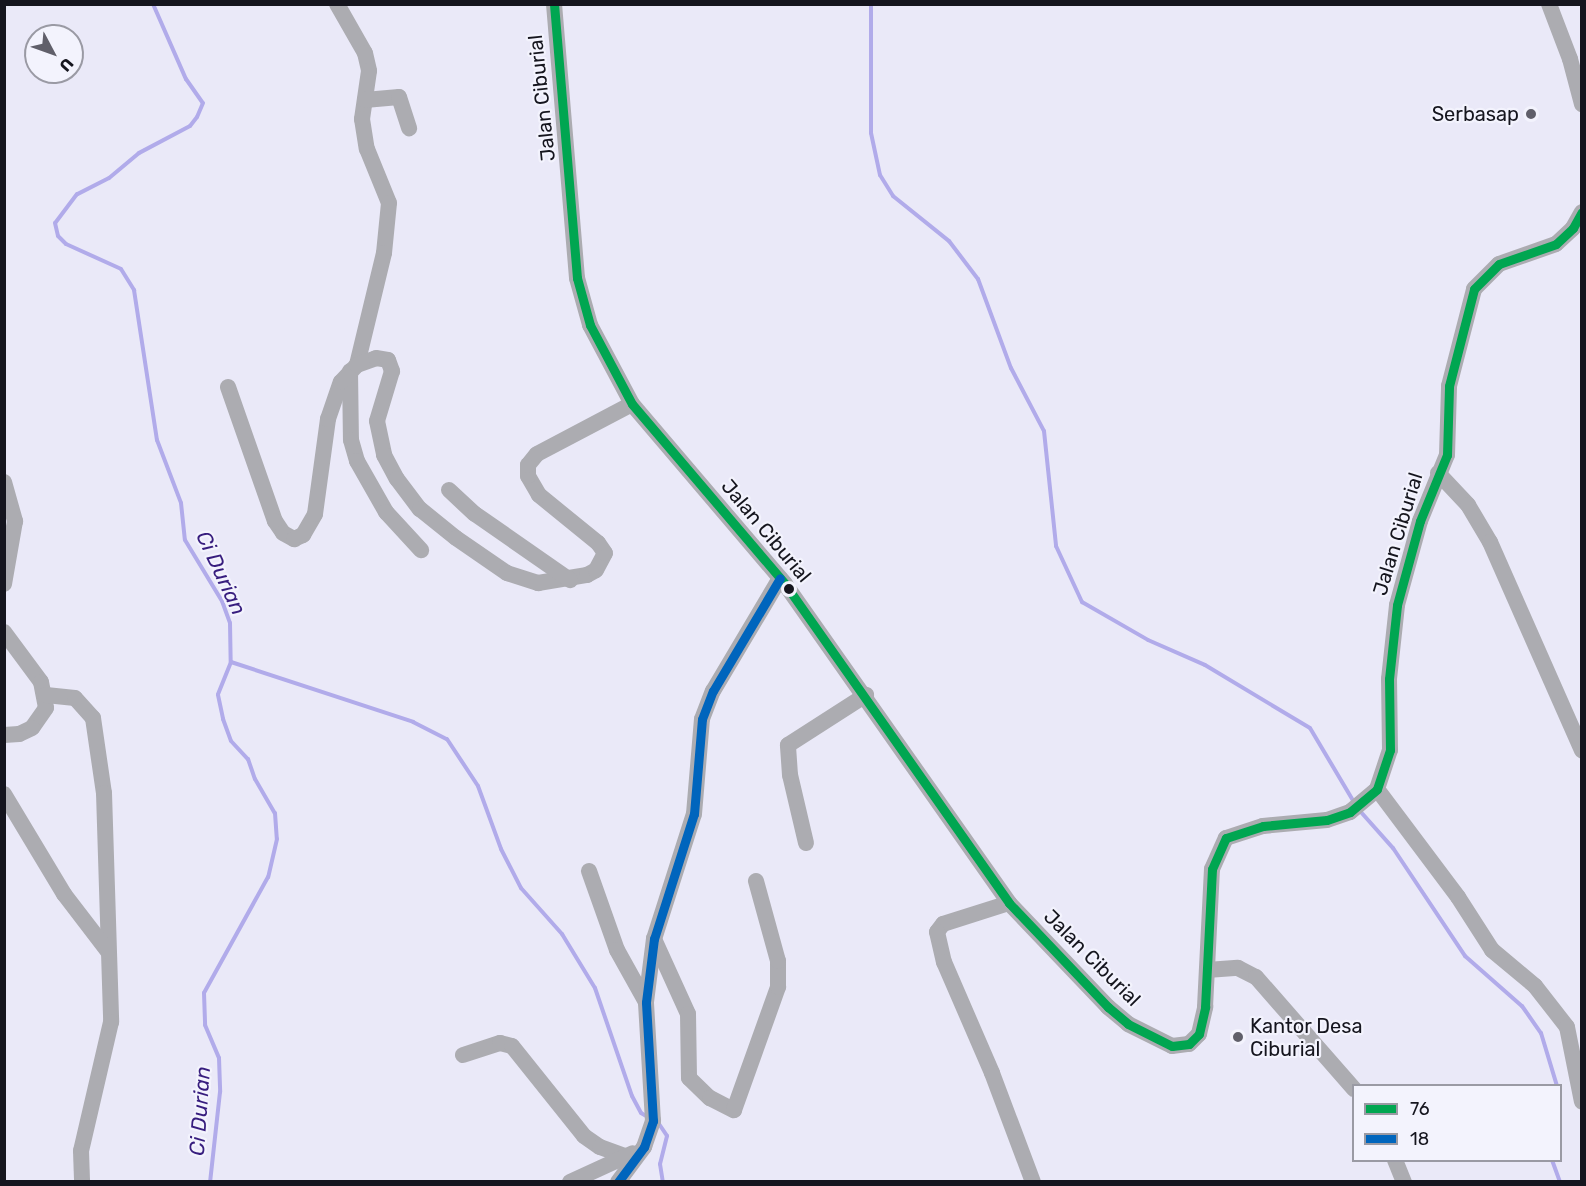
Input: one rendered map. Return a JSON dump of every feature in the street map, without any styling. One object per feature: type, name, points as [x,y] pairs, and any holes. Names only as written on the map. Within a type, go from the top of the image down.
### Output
[{"type":"street","name":"Jalan Ciburial","points":[[554,4],[577,278],[590,325],[632,404],[780,578],[866,695],[1009,903],[1108,1007],[1128,1024],[1172,1046],[1189,1044],[1199,1034],[1207,970],[1212,869],[1226,838],[1263,826],[1327,820],[1350,812],[1377,789],[1390,750],[1389,679],[1397,605],[1438,473],[1447,454],[1454,358],[1474,289],[1498,264],[1556,244],[1573,228],[1581,212]]},
{"type":"street","points":[[1549,4],[1570,59],[1581,104]]},
{"type":"street","points":[[338,5],[365,53],[369,71],[362,120],[367,149],[389,203],[384,254],[354,368],[351,440],[357,461],[386,512],[421,550]]},
{"type":"street","points":[[365,100],[399,97],[409,128]]},
{"type":"street","points":[[228,387],[275,521],[283,533],[294,539],[303,535],[315,514],[328,419],[341,382],[354,368],[376,358],[384,358],[392,365],[377,422],[379,438],[397,479],[420,509],[507,573],[538,583],[570,580],[596,570],[605,554],[598,543],[539,495],[528,476],[528,465],[537,454],[632,404]]},
{"type":"street","points":[[1438,473],[1468,505],[1490,543],[1581,750]]},
{"type":"street","points":[[4,482],[15,521],[4,584]]},
{"type":"street","points":[[449,490],[475,514],[570,580]]},
{"type":"street","points":[[618,1182],[644,1147],[653,1121],[654,1102],[646,1002],[654,939],[694,814],[702,719],[713,691],[780,578]]},
{"type":"street","points":[[4,632],[34,672],[45,695],[46,708],[32,728],[19,734],[4,735]]},
{"type":"street","points":[[45,695],[75,698],[86,706],[99,738],[109,893],[107,950],[109,1040],[81,1151],[82,1182]]},
{"type":"street","points":[[806,843],[789,775],[788,745],[866,695]]},
{"type":"street","points":[[1377,789],[1458,897],[1492,950],[1534,986],[1567,1027],[1581,1102]]},
{"type":"street","points":[[4,794],[64,894],[107,950]]},
{"type":"street","points":[[589,871],[617,950],[646,1002]]},
{"type":"street","points":[[654,939],[688,1014],[689,1078],[710,1098],[734,1110],[778,987],[778,960],[756,881]]},
{"type":"street","points":[[1009,903],[943,924],[937,932],[944,962],[992,1073],[1033,1182]]},
{"type":"street","points":[[1207,970],[1238,968],[1256,977],[1352,1088]]},
{"type":"street","points":[[463,1055],[500,1043],[512,1046],[584,1136],[600,1147],[628,1157]]},
{"type":"street","points":[[570,1182],[628,1157],[644,1147]]},
{"type":"street","points":[[1395,1162],[1404,1182]]},
{"type":"waterway","name":"Ci Durian","points":[[153,4],[186,79],[203,103],[197,117],[190,126],[139,153],[109,178],[77,194],[55,223],[58,236],[66,244],[121,269],[134,290],[157,440],[181,503],[185,540],[222,601],[230,623],[231,662],[218,695],[223,719],[231,741],[248,759],[255,779],[275,813],[277,839],[268,877],[204,993],[205,1025],[219,1058],[220,1092],[210,1182]]},
{"type":"waterway","points":[[871,4],[871,133],[880,175],[893,196],[949,241],[978,279],[1011,368],[1044,431],[1056,546],[1082,602],[1148,640],[1205,665],[1310,728],[1354,802]]},
{"type":"waterway","points":[[231,662],[413,722],[447,739],[478,786],[501,849],[521,888],[562,934],[595,988],[632,1096],[641,1113],[648,1117]]},
{"type":"waterway","points":[[1360,811],[1393,848],[1465,956],[1522,1006],[1541,1033],[1556,1084]]},
{"type":"waterway","points":[[657,1121],[667,1136],[660,1164],[663,1182]]},
{"type":"waterway","points":[[1553,1162],[1560,1182]]},
{"type":"transit line","name":"76","points":[[554,4],[577,278],[590,325],[632,404],[785,584],[1009,903],[1108,1007],[1128,1024],[1172,1046],[1189,1044],[1199,1034],[1205,1007],[1212,869],[1226,838],[1263,826],[1327,820],[1350,812],[1377,789],[1390,750],[1389,679],[1397,605],[1420,521],[1447,455],[1449,386],[1474,289],[1499,264],[1556,244],[1573,228],[1582,212]]},
{"type":"transit line","name":"18","points":[[618,1182],[644,1147],[653,1121],[646,1002],[654,939],[694,814],[702,719],[713,691],[780,578]]},
{"type":"place","name":"Serbasap","points":[[1531,114]]},
{"type":"place","name":"Kantor Desa Ciburial","points":[[1238,1037]]}]
